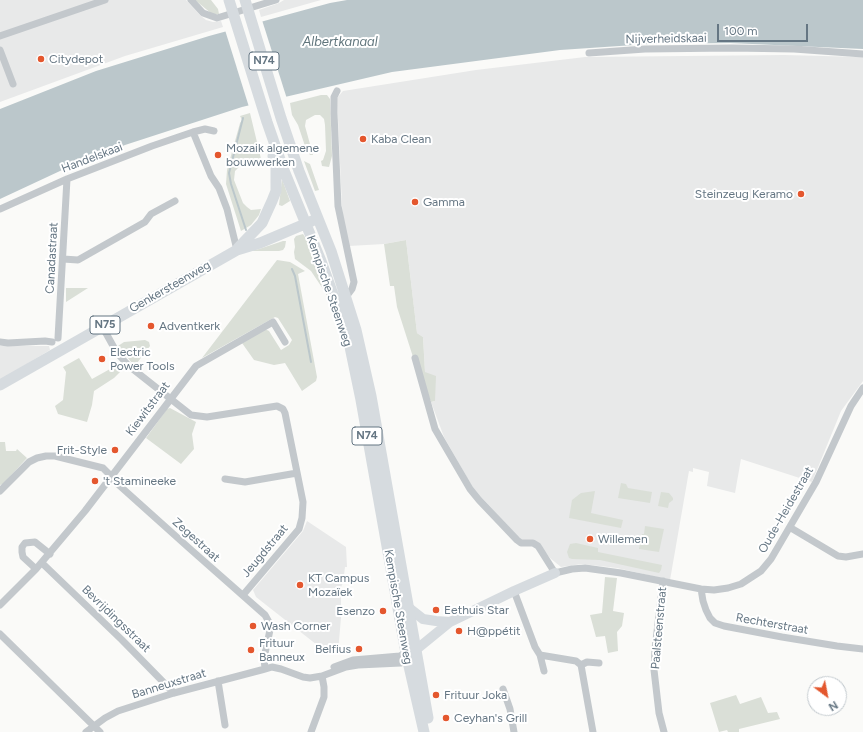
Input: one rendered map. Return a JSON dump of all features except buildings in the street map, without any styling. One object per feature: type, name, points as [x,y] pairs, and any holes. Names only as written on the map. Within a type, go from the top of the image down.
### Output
[{"type":"main road","name":"Kempische Steenweg","points":[[245,2],[281,118],[337,271],[340,298],[410,653],[424,732]]},
{"type":"main road","name":"Kempische Steenweg","points":[[230,4],[283,168],[321,261],[356,330],[371,396],[408,608],[410,653],[418,668],[431,732]]},
{"type":"main road","name":"Genkersteenweg","points":[[237,250],[262,223],[276,191],[276,166],[268,141],[267,122]]},
{"type":"main road","name":"Genkersteenweg","points":[[0,385],[237,250],[260,243],[318,218]]},
{"type":"street","points":[[0,36],[105,0]]},
{"type":"street","points":[[190,0],[203,13],[218,18],[276,0]]},
{"type":"street","name":"Nijverheidskaai","points":[[590,53],[645,49],[732,48],[794,49],[863,54]]},
{"type":"street","points":[[0,50],[13,84]]},
{"type":"street","name":"Kempische Steenweg","points":[[337,91],[334,97],[334,113],[338,206],[354,282],[352,289],[340,298]]},
{"type":"street","name":"Handelskaai","points":[[0,209],[67,179],[152,146],[205,129],[214,131]]},
{"type":"street","points":[[193,132],[211,176],[227,209],[237,250]]},
{"type":"street","name":"Canadastraat","points":[[0,342],[8,343],[55,340],[63,259],[67,179]]},
{"type":"street","points":[[63,259],[78,260],[145,222],[151,214],[175,201]]},
{"type":"street","points":[[337,271],[343,276],[347,276],[352,270]]},
{"type":"street","name":"Kiewitstraat","points":[[0,605],[36,570],[50,554],[111,478],[170,398],[196,366],[273,322],[285,342]]},
{"type":"street","points":[[102,326],[117,353],[129,366],[170,398]]},
{"type":"street","points":[[415,358],[436,429],[470,489],[517,540],[521,543],[533,543],[538,546],[556,573]]},
{"type":"street","name":"Oude-Heidestraat","points":[[663,581],[701,589],[714,590],[741,584],[761,571],[771,559],[791,528],[816,482],[848,412],[862,391]]},
{"type":"street","name":"Jeugdstraat","points":[[170,398],[190,415],[207,418],[277,406],[283,409],[285,413],[303,502],[302,518],[299,529],[242,595]]},
{"type":"street","name":"Zegestraat","points":[[0,491],[29,462],[37,458],[55,456],[103,468],[108,472],[111,478],[268,618],[270,630],[264,658],[265,669]]},
{"type":"street","points":[[225,479],[244,482],[297,473]]},
{"type":"street","points":[[791,528],[838,556],[846,557],[863,554]]},
{"type":"street","points":[[36,570],[23,557],[22,548],[25,543],[30,541],[35,542],[50,554]]},
{"type":"street","name":"Bevrijdingsstraat","points":[[42,563],[120,638],[174,693]]},
{"type":"street","name":"Paalsteenstraat","points":[[410,653],[450,622],[514,590],[556,573],[572,569],[585,568],[663,581],[655,648],[654,670],[659,714],[664,732]]},
{"type":"street","name":"Rechterstraat","points":[[701,589],[706,610],[710,618],[715,623],[782,637],[863,649]]},
{"type":"street","points":[[514,590],[535,647],[540,655],[544,671]]},
{"type":"street","points":[[408,608],[423,619],[450,622]]},
{"type":"street","points":[[0,634],[100,732]]},
{"type":"street","points":[[311,732],[324,697],[322,676],[329,669],[353,660],[400,656],[410,653]]},
{"type":"street","points":[[540,655],[576,661],[581,664],[586,662],[599,663]]},
{"type":"street","points":[[581,664],[593,732]]},
{"type":"street","name":"Banneuxstraat","points":[[86,732],[118,711],[174,693],[265,669],[282,669],[310,678],[322,676]]},
{"type":"street","points":[[218,681],[226,725]]},
{"type":"street","points":[[503,689],[510,709],[514,732]]},
{"type":"shaded area","points":[[0,0],[186,0],[206,20],[213,22],[221,21],[223,27],[125,56],[0,102]]},
{"type":"shaded area","points":[[195,0],[211,0],[218,9],[219,14],[212,14]]},
{"type":"shaded area","points":[[284,0],[321,0],[261,17],[259,10]]},
{"type":"shaded area","points":[[784,55],[863,57],[863,381],[841,411],[812,482],[741,459],[735,493],[707,486],[709,472],[693,468],[693,472],[689,471],[670,580],[617,568],[582,564],[561,567],[550,558],[540,545],[521,540],[473,488],[444,437],[431,402],[435,401],[425,372],[423,337],[417,333],[406,240],[384,244],[349,246],[343,227],[337,98],[343,91],[476,70],[585,57]]},
{"type":"shaded area","points":[[321,95],[327,95],[330,99],[332,156],[329,167],[322,166],[321,161],[323,160],[326,151],[324,119],[320,115],[315,115],[306,120],[305,126],[313,155],[310,155],[306,149],[298,125],[292,115],[290,103]]},
{"type":"shaded area","points":[[250,113],[262,163],[254,165],[245,163],[241,165],[235,171],[234,180],[243,203],[251,210],[261,209],[259,215],[251,225],[241,231],[226,184],[227,170],[242,120],[240,116]]},
{"type":"shaded area","points":[[304,161],[310,164],[319,190],[315,191]]},
{"type":"shaded area","points":[[282,179],[290,201],[282,206],[279,205]]},
{"type":"shaded area","points":[[303,234],[307,240],[332,305],[311,271],[295,259],[294,239],[296,236]]},
{"type":"shaded area","points":[[406,240],[417,333],[423,337],[425,372],[436,376],[435,401],[431,402],[413,357],[397,307],[394,286],[390,286],[384,244]]},
{"type":"shaded area","points":[[286,241],[283,250],[249,251],[259,249]]},
{"type":"shaded area","points":[[277,260],[290,262],[305,271],[298,274],[317,377],[316,381],[302,391],[285,363],[274,365],[254,360],[242,343],[265,329],[269,331],[281,350],[289,345],[292,340],[278,318],[275,317],[202,358]]},
{"type":"shaded area","points":[[66,288],[88,288],[66,302]]},
{"type":"shaded area","points":[[145,340],[149,342],[150,346],[137,363],[132,363],[118,346],[124,342]]},
{"type":"shaded area","points":[[0,346],[49,346],[50,350],[0,380]]},
{"type":"shaded area","points":[[79,358],[92,379],[119,364],[124,368],[114,378],[94,391],[87,422],[58,414],[55,406],[63,400],[66,372],[63,367]]},
{"type":"shaded area","points":[[170,408],[196,422],[192,434],[194,449],[181,464],[146,438],[167,409]]},
{"type":"shaded area","points":[[0,442],[5,442],[6,451],[16,451],[17,449],[27,458],[3,484],[0,485]]},
{"type":"shaded area","points":[[621,483],[626,484],[628,488],[652,492],[650,503],[618,498]]},
{"type":"shaded area","points":[[595,491],[591,513],[623,520],[621,528],[569,518],[572,500],[581,493]]},
{"type":"shaded area","points":[[661,492],[669,493],[673,498],[673,500],[669,503],[668,508],[658,506]]},
{"type":"shaded area","name":"KT Campus Mozaïek","points":[[307,521],[346,547],[347,567],[345,567],[341,587],[341,618],[338,652],[326,652],[256,597],[253,590],[303,531]]},
{"type":"shaded area","points":[[645,526],[664,529],[659,552],[639,549]]},
{"type":"shaded area","points":[[576,543],[598,548],[598,552],[662,565],[661,570],[659,573],[600,560],[569,558],[567,552],[570,544]]},
{"type":"shaded area","points":[[605,577],[617,578],[613,611],[624,613],[622,626],[617,632],[618,651],[608,653],[605,636],[596,637],[590,615],[602,613]]},
{"type":"shaded area","points":[[736,695],[740,704],[761,697],[768,713],[777,712],[780,719],[739,729],[739,732],[728,732],[727,730],[719,732],[710,703]]},
{"type":"water","name":"Albertkanaal","points":[[347,0],[863,0],[863,49],[730,43],[649,44],[560,50],[392,72],[242,107],[125,145],[60,171],[0,199],[0,109],[96,71],[209,36],[330,3]]},
{"type":"pier","points":[[262,20],[287,99],[249,107],[225,30]]},
{"type":"waterway","points":[[243,118],[229,173],[231,184],[246,230]]},
{"type":"waterway","points":[[292,269],[295,276],[311,362]]},
{"type":"place","name":"Citydepot","points":[[41,59]]},
{"type":"place","name":"Kaba Clean","points":[[363,139]]},
{"type":"place","name":"Mozaik algemene bouwwerken","points":[[218,155]]},
{"type":"place","name":"Steinzeug Keramo","points":[[801,194]]},
{"type":"place","name":"Gamma","points":[[415,202]]},
{"type":"place","name":"Adventkerk","points":[[151,326]]},
{"type":"place","name":"Electric Power Tools","points":[[102,359]]},
{"type":"place","name":"Frit-Style","points":[[115,450]]},
{"type":"place","name":"'t Stamineeke","points":[[95,481]]},
{"type":"place","name":"Willemen","points":[[590,539]]},
{"type":"place","name":"KT Campus Mozaïek","points":[[300,585]]},
{"type":"place","name":"Eethuis Star","points":[[436,610]]},
{"type":"place","name":"Esenzo","points":[[383,611]]},
{"type":"place","name":"Wash Corner","points":[[253,626]]},
{"type":"place","name":"H@ppétit","points":[[459,631]]},
{"type":"place","name":"Belfius","points":[[359,649]]},
{"type":"place","name":"Frituur Banneux","points":[[251,650]]},
{"type":"place","name":"Frituur Joka","points":[[436,695]]},
{"type":"place","name":"Ceyhan's Grill","points":[[446,718]]}]
